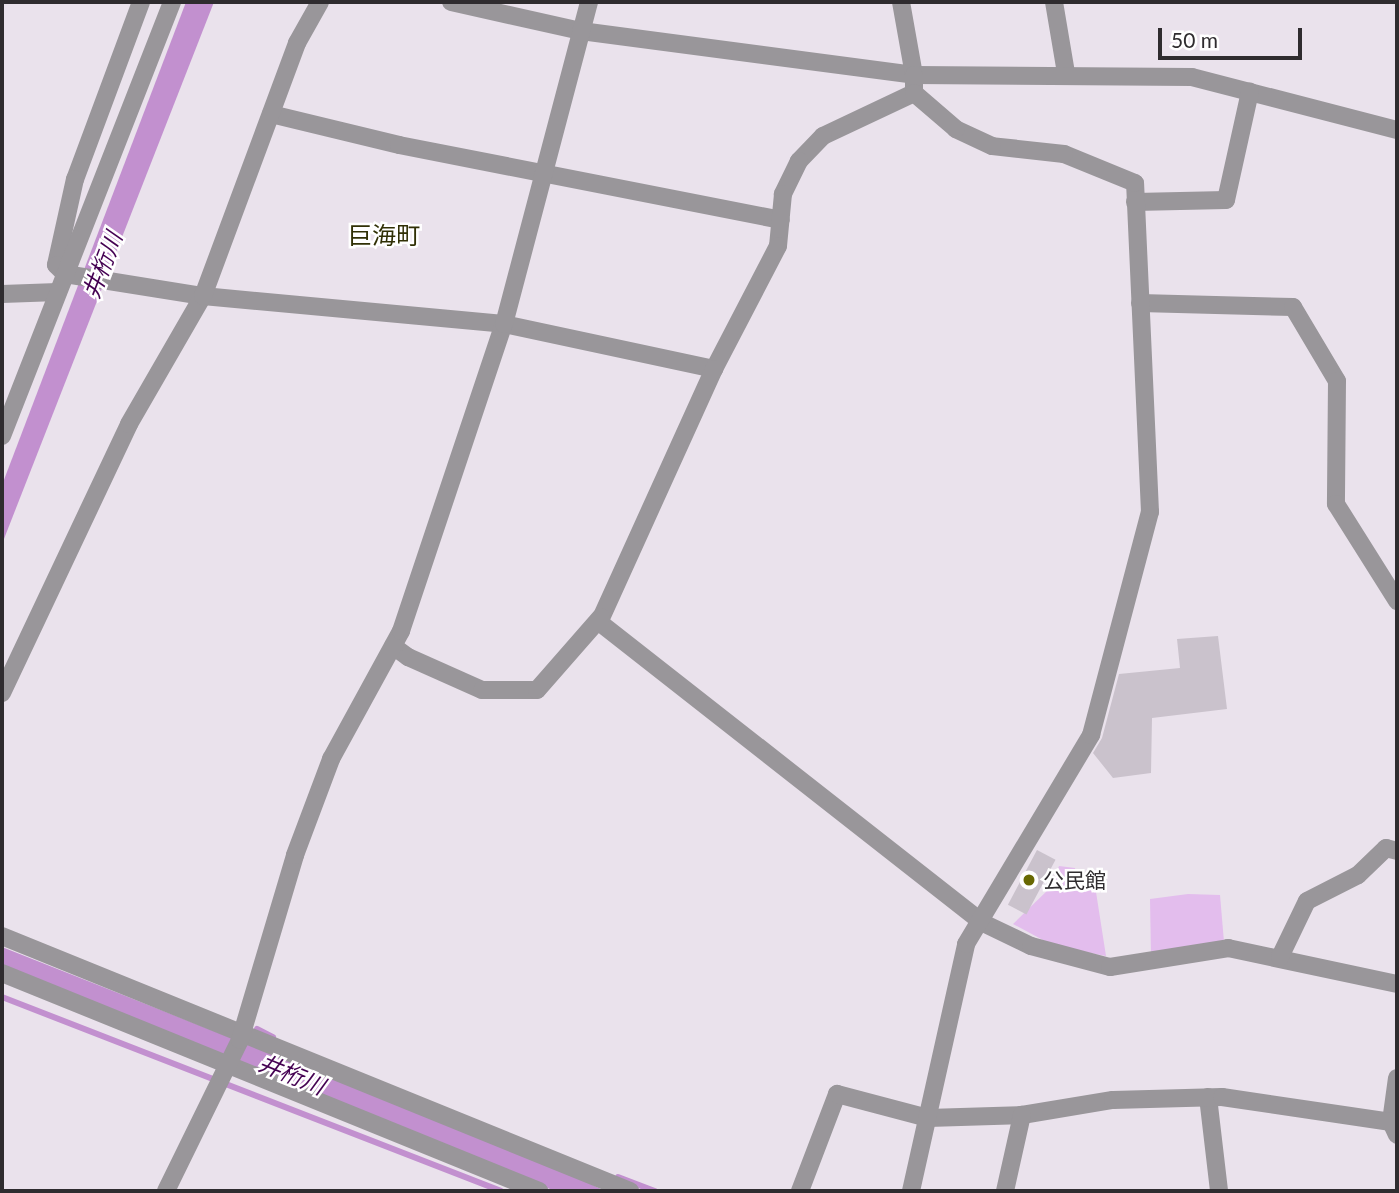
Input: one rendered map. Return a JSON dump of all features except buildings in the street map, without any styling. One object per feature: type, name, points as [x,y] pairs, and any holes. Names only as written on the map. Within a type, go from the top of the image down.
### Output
[{"type":"street","points":[[141,2],[75,179],[56,265],[72,274],[203,296],[504,324],[714,369]]},
{"type":"street","points":[[2,436],[58,292],[72,274],[172,2]]},
{"type":"street","points":[[2,693],[129,424],[203,296],[297,43],[320,2]]},
{"type":"street","points":[[451,2],[581,31],[914,75],[1192,77],[1397,130]]},
{"type":"street","points":[[166,1191],[241,1037],[295,855],[331,759],[393,646],[504,324],[589,2]]},
{"type":"street","points":[[901,2],[914,75],[914,93],[956,129],[992,146],[1064,154],[1135,183],[1150,512],[1091,735],[966,944],[911,1191]]},
{"type":"street","points":[[1054,2],[1066,74]]},
{"type":"street","points":[[1135,202],[1226,200],[1250,92]]},
{"type":"street","points":[[914,93],[823,136],[799,161],[783,194],[778,246],[714,369],[599,622],[981,922],[1031,946],[1110,967],[1228,948],[1397,984]]},
{"type":"street","points":[[271,114],[543,174],[781,219]]},
{"type":"street","points":[[2,294],[58,292]]},
{"type":"street","points":[[1140,303],[1293,307],[1337,381],[1336,504],[1397,601]]},
{"type":"street","points":[[393,646],[408,657],[482,690],[537,690],[601,617]]},
{"type":"street","points":[[1280,957],[1307,901],[1358,875],[1387,848],[1397,851]]},
{"type":"street","points":[[2,936],[241,1037],[630,1191]]},
{"type":"street","points":[[2,972],[536,1191]]},
{"type":"street","points":[[800,1191],[837,1094],[928,1118],[1022,1115],[1113,1100],[1208,1097],[1394,1128],[1397,1078]]},
{"type":"street","points":[[1208,1097],[1219,1191]]},
{"type":"street","points":[[1005,1191],[1022,1115]]},
{"type":"shaded area","points":[[1059,866],[1075,868],[1077,881],[1088,879],[1096,892],[1106,956],[1054,946],[1013,924],[1051,887]]},
{"type":"shaded area","points":[[1188,894],[1220,895],[1224,942],[1151,957],[1150,899]]},
{"type":"water","name":"井桁川","points":[[186,2],[214,2],[2,544],[2,485]]},
{"type":"water","name":"井桁川","points":[[2,947],[547,1163],[605,1191],[555,1191],[223,1058],[2,966]]},
{"type":"waterway","points":[[2,997],[501,1191]]},
{"type":"waterway","points":[[257,1029],[273,1037]]},
{"type":"waterway","points":[[618,1177],[655,1191]]},
{"type":"place","name":"公民館","points":[[1029,880]]},
{"type":"district","name":"巨海町","points":[[384,235]]}]
